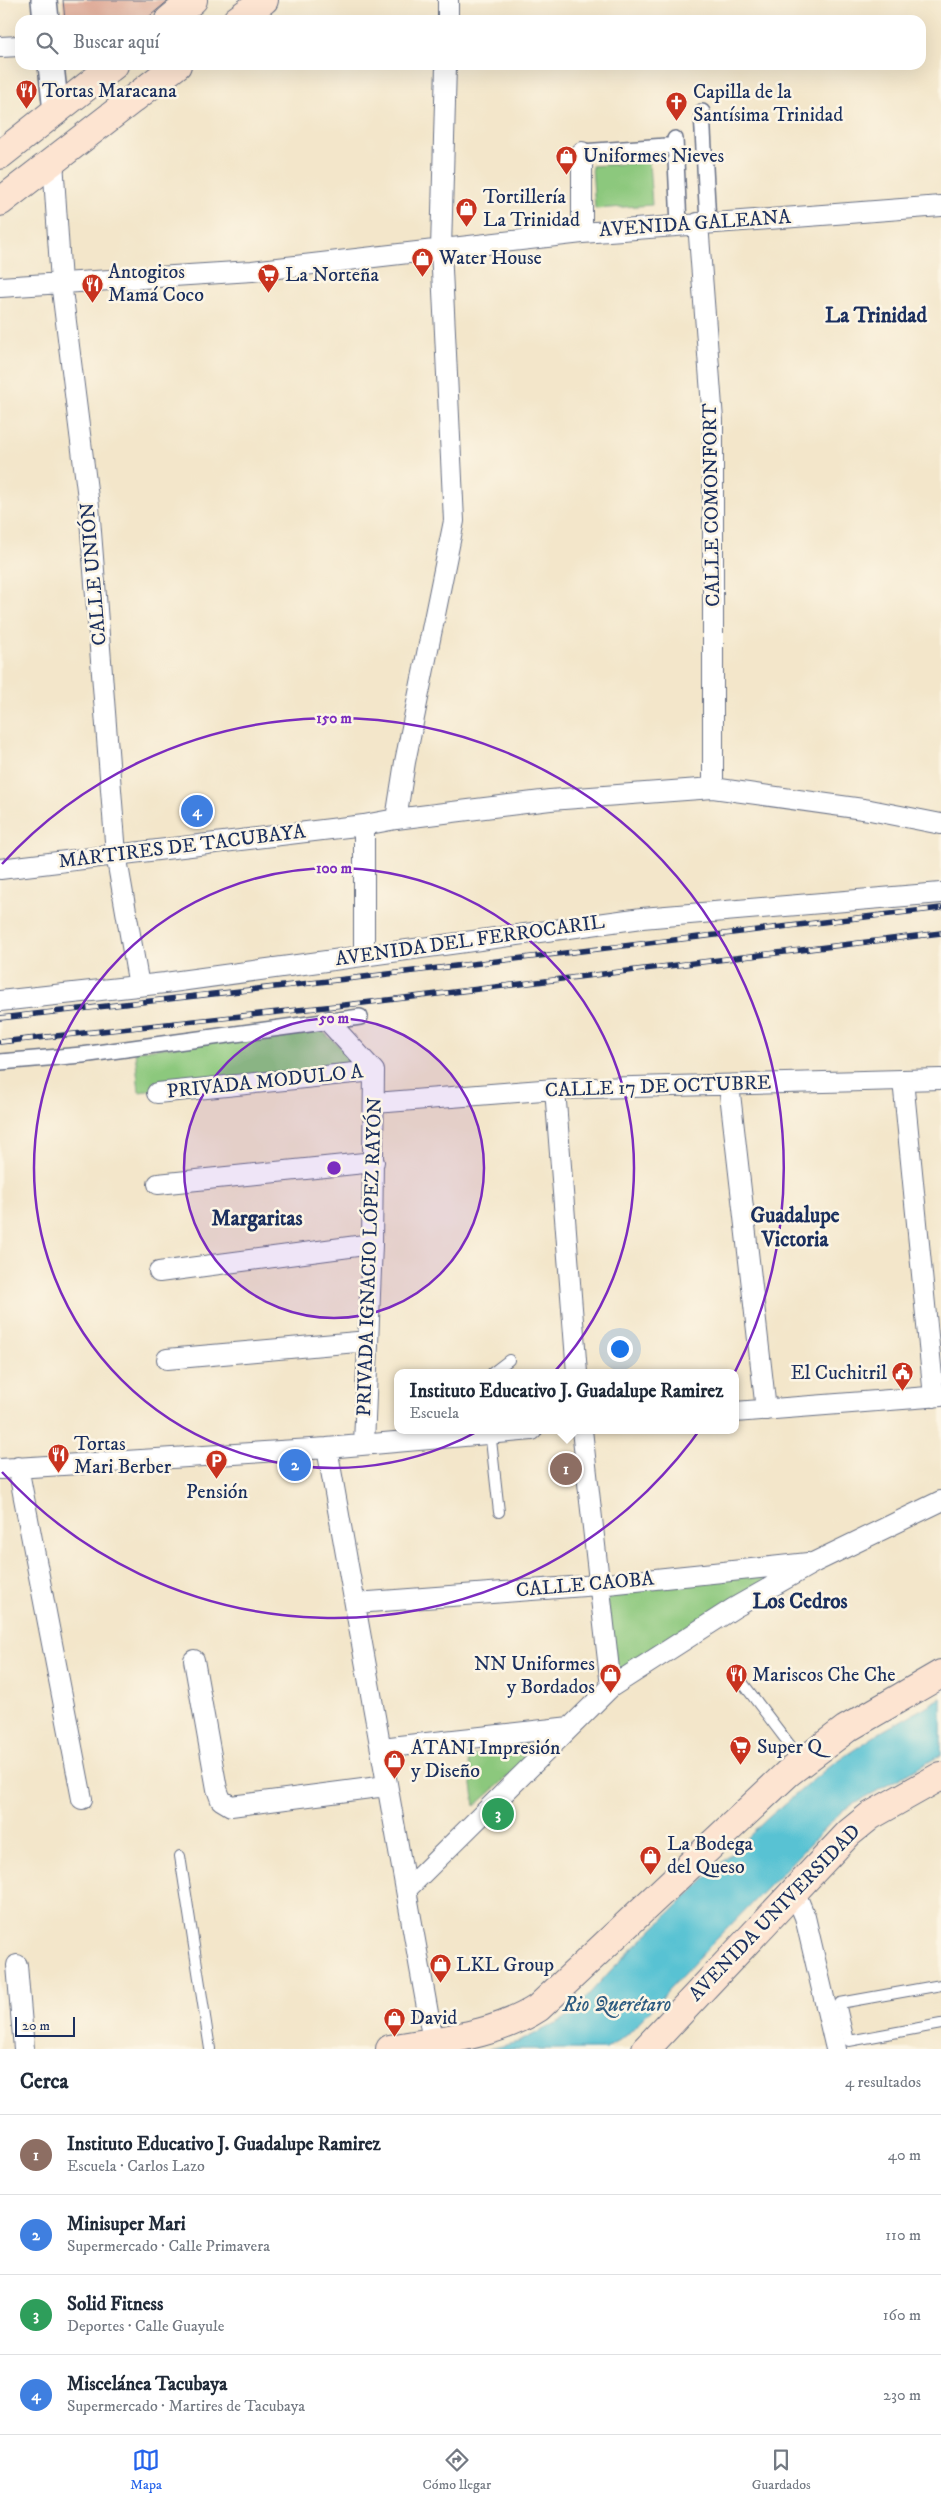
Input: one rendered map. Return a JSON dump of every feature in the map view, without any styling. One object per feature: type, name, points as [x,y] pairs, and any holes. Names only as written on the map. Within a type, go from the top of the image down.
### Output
[{"type":"main road","points":[[175,15],[193,0]]},
{"type":"main road","points":[[244,15],[264,0]]},
{"type":"main road","points":[[0,155],[108,70]]},
{"type":"main road","points":[[0,202],[171,70]]},
{"type":"main road","points":[[390,2049],[489,2030],[520,2019],[538,2008],[788,1772],[846,1729],[941,1674]]},
{"type":"main road","name":"AVENIDA UNIVERSIDAD","points":[[646,2049],[849,1833],[870,1816],[941,1776]]},
{"type":"street","points":[[44,0],[46,15]]},
{"type":"street","points":[[448,0],[448,15]]},
{"type":"street","points":[[0,47],[15,46]]},
{"type":"street","points":[[52,70],[56,112]]},
{"type":"street","points":[[396,819],[405,762],[454,521],[441,249],[446,70]]},
{"type":"street","points":[[695,224],[702,112]]},
{"type":"street","points":[[582,233],[582,152],[670,142],[695,224]]},
{"type":"street","name":"CALLE UNIÓN","points":[[53,160],[61,282],[89,506],[116,854],[139,986]]},
{"type":"street","name":"AVENIDA GALEANA","points":[[0,287],[252,271],[582,233],[941,206]]},
{"type":"street","name":"CALLE COMONFORT","points":[[695,224],[712,420],[713,788]]},
{"type":"street","name":"MARTIRES DE TACUBAYA","points":[[0,870],[116,854],[364,826],[396,819],[550,800],[713,788],[870,810],[941,824]]},
{"type":"street","points":[[364,826],[364,956]]},
{"type":"street","name":"AVENIDA DEL FERROCARIL","points":[[0,1001],[139,986],[642,918],[941,893]]},
{"type":"street","points":[[0,1062],[82,1055],[360,1017]]},
{"type":"street","points":[[328,1021],[374,1071]]},
{"type":"street","name":"PRIVADA MODULO A","points":[[156,1093],[374,1071]]},
{"type":"street","name":"PRIVADA IGNACIO LÓPEZ RAYÓN","points":[[364,1444],[372,1244],[374,1071]]},
{"type":"street","name":"CALLE 17 DE OCTUBRE","points":[[375,1103],[556,1089],[941,1079]]},
{"type":"street","points":[[739,1412],[938,1396],[903,1080]]},
{"type":"street","points":[[729,1085],[766,1410]]},
{"type":"street","points":[[556,1089],[577,1369]]},
{"type":"street","points":[[158,1184],[374,1162]]},
{"type":"street","points":[[159,1272],[372,1244]]},
{"type":"street","points":[[166,1360],[368,1341]]},
{"type":"street","points":[[82,1799],[9,1468],[327,1448],[469,1434]]},
{"type":"street","points":[[582,1434],[611,1687]]},
{"type":"street","points":[[327,1448],[356,1603],[386,1786],[408,1888],[433,2041]]},
{"type":"street","points":[[408,1888],[611,1687],[734,1608],[815,1562],[941,1501]]},
{"type":"street","name":"CALLE CAOBA","points":[[356,1603],[598,1585],[815,1562]]},
{"type":"street","points":[[194,1660],[217,1789],[221,1800],[231,1806],[386,1786]]},
{"type":"street","points":[[380,1748],[570,1727]]},
{"type":"street","points":[[794,1890],[805,1917],[836,2049]]},
{"type":"street","points":[[17,1965],[24,2049]]},
{"type":"lane","points":[[498,1369],[510,1360]]},
{"type":"lane","points":[[490,1434],[499,1512]]},
{"type":"lane","points":[[742,1682],[802,1762]]},
{"type":"lane","points":[[180,1856],[210,2049]]},
{"type":"lane","points":[[941,1985],[840,2004],[849,2041],[941,2024]]},
{"type":"green space","points":[[649,162],[652,205],[595,209],[592,166]]},
{"type":"green space","points":[[321,1030],[362,1066],[139,1092],[135,1051]]},
{"type":"green space","points":[[801,1566],[617,1674],[606,1591]]},
{"type":"green space","points":[[550,1739],[475,1806],[468,1757]]},
{"type":"water","name":"Rio Querétaro","points":[[941,1698],[941,1755],[843,1810],[709,1947],[627,2035],[606,2049],[489,2049],[519,2042],[568,2017],[613,1968],[769,1817],[831,1765],[881,1732]]},
{"type":"building","points":[[63,0],[169,0],[151,15],[64,15]]},
{"type":"railway","points":[[0,1018],[941,908]]},
{"type":"railway","points":[[0,1042],[363,1003],[941,933]]},
{"type":"place","name":"Tortas Maracana","points":[[26,110]]},
{"type":"place","name":"Capilla de la Santísima Trinidad","points":[[677,122]]},
{"type":"place","name":"Uniformes Nieves","points":[[567,175]]},
{"type":"place","name":"Tortillería La Trinidad","points":[[467,227]]},
{"type":"place","name":"Water House","points":[[423,277]]},
{"type":"place","name":"La Norteña","points":[[269,294]]},
{"type":"place","name":"Antogitos Mamá Coco","points":[[92,303]]},
{"type":"place","name":"Miscelánea Tacubaya","points":[[197,811]]},
{"type":"place","name":"El Cuchitril","points":[[903,1392]]},
{"type":"place","name":"Minisuper Mari","points":[[295,1465]]},
{"type":"place","name":"Instituto Educativo J. Guadalupe Ramirez","points":[[566,1469]]},
{"type":"place","name":"Tortas Mari Berber","points":[[58,1474]]},
{"type":"place","name":"Pensión","points":[[217,1479]]},
{"type":"place","name":"NN Uniformes y Bordados","points":[[611,1694]]},
{"type":"place","name":"Mariscos Che Che","points":[[736,1694]]},
{"type":"place","name":"Super Q","points":[[741,1766]]},
{"type":"place","name":"ATANI Impresión y Diseño","points":[[395,1779]]},
{"type":"place","name":"Solid Fitness","points":[[498,1814]]},
{"type":"place","name":"La Bodega del Queso","points":[[651,1875]]},
{"type":"place","name":"LKL Group","points":[[440,1984]]},
{"type":"place","name":"David","points":[[394,2037]]},
{"type":"district","name":"La Trinidad","points":[[876,316]]},
{"type":"district","name":"Margaritas","points":[[257,1219]]},
{"type":"district","name":"Guadalupe Victoria","points":[[795,1228]]},
{"type":"district","name":"Los Cedros","points":[[800,1602]]}]
